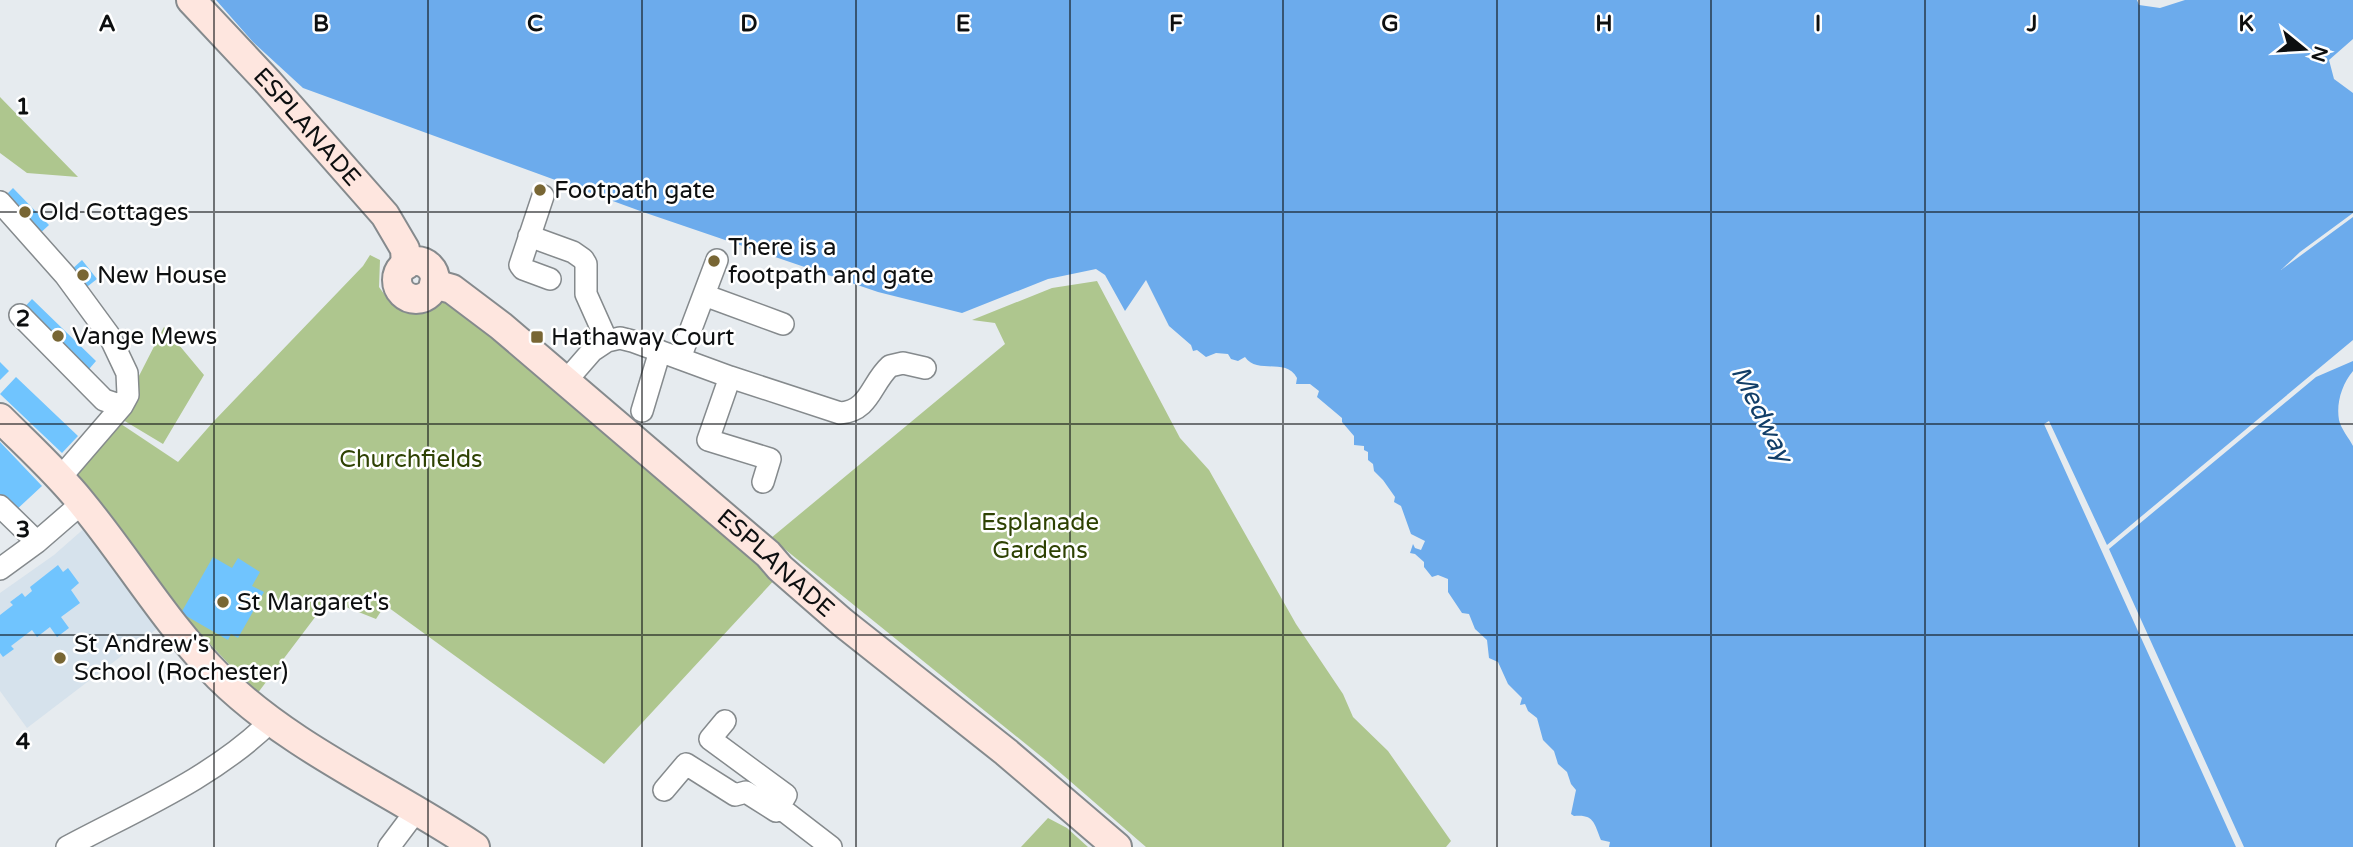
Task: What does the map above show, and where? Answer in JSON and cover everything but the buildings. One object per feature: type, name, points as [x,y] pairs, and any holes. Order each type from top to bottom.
[{"type":"street","name":"ESPLANADE","points":[[191,0],[268,82],[385,215],[405,249],[406,265],[397,278],[399,289],[407,297],[422,298],[430,293],[434,284],[452,289],[501,326],[768,554],[780,568],[842,622],[1006,752],[1117,847]]},
{"type":"street","points":[[543,196],[520,267],[550,279]]},
{"type":"street","points":[[0,202],[65,275],[109,335],[127,373],[128,395],[122,406],[60,478]]},
{"type":"street","points":[[529,236],[583,259],[586,264],[586,294],[607,341]]},
{"type":"street","points":[[642,411],[704,295],[717,260]]},
{"type":"street","points":[[704,295],[783,324]]},
{"type":"street","points":[[20,314],[104,400],[122,406]]},
{"type":"street","points":[[565,382],[592,351],[615,338],[626,339],[730,377],[843,413],[863,404],[890,366],[903,363],[925,368]]},
{"type":"street","points":[[730,377],[708,440],[770,459],[763,482]]},
{"type":"street","points":[[0,418],[82,503],[174,629],[220,678],[270,722],[475,847]]},
{"type":"street","points":[[0,569],[37,542],[82,503]]},
{"type":"street","points":[[0,506],[37,542]]},
{"type":"street","points":[[664,790],[686,764],[735,795],[746,792],[776,811],[786,795],[710,739],[725,721]]},
{"type":"street","points":[[67,847],[209,770],[234,754],[270,722]]},
{"type":"street","points":[[779,807],[831,847]]},
{"type":"street","points":[[389,847],[416,811]]},
{"type":"shaded area","name":"St Andrew's School (Rochester)","points":[[87,526],[162,625],[27,728],[0,691],[0,593],[54,555]]},
{"type":"green space","points":[[0,97],[78,177],[27,173],[0,153]]},
{"type":"green space","name":"Churchfields","points":[[370,255],[380,260],[379,287],[390,302],[405,309],[421,310],[444,302],[463,308],[779,575],[604,764],[385,605],[376,619],[331,601],[322,608],[257,694],[181,613],[72,468],[112,418],[178,462],[363,266]]},
{"type":"green space","name":"Esplanade Gardens","points":[[1097,281],[1180,438],[1209,470],[1296,624],[1343,694],[1353,717],[1388,751],[1451,841],[1446,847],[1146,847],[1048,762],[771,538],[1005,344],[995,323],[972,320],[1052,288]]},
{"type":"green space","points":[[164,327],[204,375],[163,444],[118,417]]},
{"type":"green space","points":[[1048,818],[1067,828],[1088,847],[1021,847]]},
{"type":"water","name":"Medway","points":[[216,0],[2137,0],[2139,5],[2160,8],[2185,0],[2353,0],[2353,39],[2329,60],[2334,79],[2353,93],[2353,213],[2300,252],[2281,270],[2353,217],[2353,340],[2107,545],[2049,421],[2044,424],[2236,847],[1609,847],[1610,842],[1601,840],[1595,824],[1589,818],[1571,814],[1576,790],[1567,772],[1558,764],[1554,751],[1543,740],[1537,718],[1528,711],[1525,704],[1520,705],[1522,698],[1508,684],[1498,662],[1489,658],[1487,640],[1475,629],[1469,614],[1462,613],[1448,592],[1448,579],[1438,575],[1432,577],[1424,567],[1424,562],[1410,553],[1413,544],[1421,550],[1425,541],[1411,534],[1401,506],[1394,502],[1395,497],[1374,471],[1364,446],[1354,445],[1354,436],[1342,422],[1342,418],[1317,397],[1319,391],[1310,384],[1296,384],[1297,378],[1286,368],[1257,365],[1245,357],[1238,361],[1231,359],[1228,354],[1216,353],[1206,357],[1197,350],[1193,351],[1191,345],[1169,326],[1146,280],[1125,311],[1105,275],[1096,269],[1048,279],[962,313],[878,292],[643,212],[303,88],[253,42]]},
{"type":"water","points":[[2353,361],[2353,371],[2341,394],[2338,414],[2341,427],[2353,446],[2353,847],[2244,847],[2109,549],[2316,377]]},
{"type":"place","name":"Footpath gate","points":[[540,190]]},
{"type":"place","name":"Old Cottages","points":[[25,212]]},
{"type":"place","name":"There is a footpath and gate","points":[[714,261]]},
{"type":"place","name":"New House","points":[[83,275]]},
{"type":"place","name":"Vange Mews","points":[[58,336]]},
{"type":"place","name":"Hathaway Court","points":[[537,337]]},
{"type":"place","name":"St Margaret's","points":[[223,602]]},
{"type":"place","name":"St Andrew's School (Rochester)","points":[[60,658]]}]
